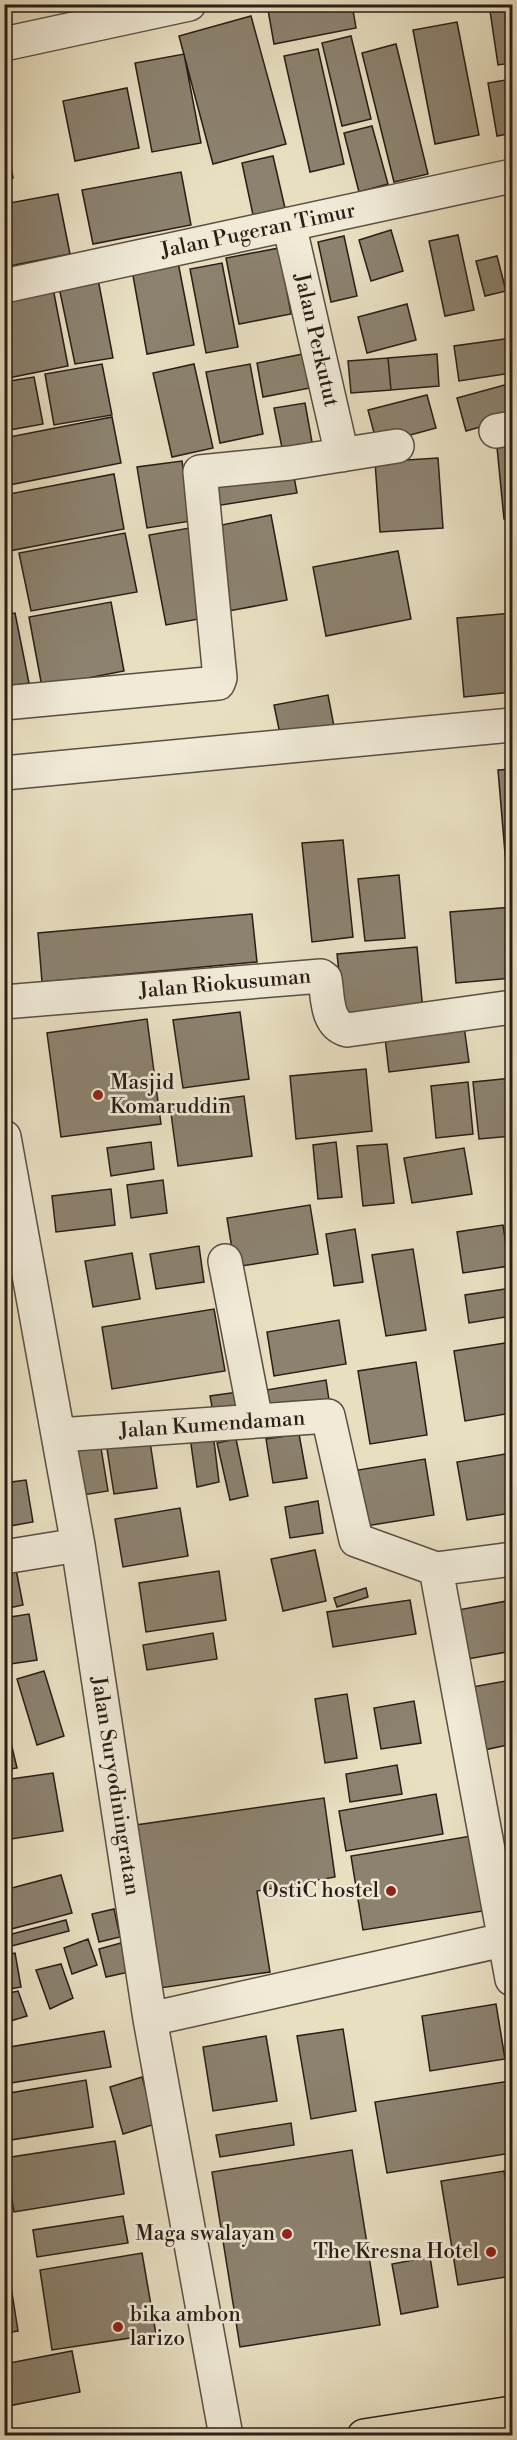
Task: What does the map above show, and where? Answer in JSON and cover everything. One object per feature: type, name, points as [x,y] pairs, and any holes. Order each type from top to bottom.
[{"type":"main road","points":[[364,2436],[513,2413]]},
{"type":"street","points":[[4,44],[189,4]]},
{"type":"street","name":"Jalan Pugeran Timur","points":[[4,286],[513,176]]},
{"type":"street","name":"Jalan Perkutut","points":[[289,224],[342,455]]},
{"type":"street","points":[[4,703],[218,683],[220,678],[200,472],[290,463],[397,446]]},
{"type":"street","points":[[4,773],[513,725]]},
{"type":"street","name":"Jalan Riokusuman","points":[[4,1002],[321,976],[325,980],[332,1020],[339,1027],[347,1030],[513,1007]]},
{"type":"street","name":"Jalan Suryodiningratan","points":[[4,1137],[78,1545],[150,2019],[226,2436]]},
{"type":"street","points":[[225,1261],[256,1421]]},
{"type":"street","name":"Jalan Kumendaman","points":[[59,1435],[328,1416],[356,1540],[436,1569],[513,1559]]},
{"type":"street","points":[[4,1557],[78,1545]]},
{"type":"street","points":[[436,1569],[509,1939],[513,1979]]},
{"type":"street","points":[[150,2019],[509,1939]]},
{"type":"building","points":[[267,4],[352,4],[356,28],[274,44]]},
{"type":"building","points":[[489,4],[512,4],[512,63],[498,65]]},
{"type":"building","points":[[251,16],[286,144],[213,164],[179,36]]},
{"type":"building","points":[[457,22],[479,135],[435,144],[413,30]]},
{"type":"building","points":[[351,36],[371,119],[342,126],[322,43]]},
{"type":"building","points":[[396,44],[428,174],[394,182],[362,53]]},
{"type":"building","points":[[318,49],[344,164],[310,172],[284,56]]},
{"type":"building","points":[[184,54],[201,143],[152,152],[135,63]]},
{"type":"building","points":[[512,79],[512,133],[497,136],[488,83]]},
{"type":"building","points":[[127,88],[139,148],[75,161],[63,101]]},
{"type":"building","points":[[372,126],[388,184],[359,192],[344,133]]},
{"type":"building","points":[[6,138],[13,178],[4,180],[4,139]]},
{"type":"building","points":[[273,156],[285,208],[253,215],[242,163]]},
{"type":"building","points":[[181,172],[191,225],[93,244],[82,190]]},
{"type":"building","points":[[58,194],[70,254],[4,267],[4,204]]},
{"type":"building","points":[[512,200],[512,242],[506,201]]},
{"type":"building","points":[[391,230],[403,271],[371,281],[359,240]]},
{"type":"building","points":[[458,235],[474,310],[445,316],[429,241]]},
{"type":"building","points":[[344,236],[357,296],[331,302],[318,242]]},
{"type":"building","points":[[279,248],[291,314],[239,324],[226,258]]},
{"type":"building","points":[[497,256],[506,291],[485,296],[476,261]]},
{"type":"building","points":[[178,262],[194,345],[147,354],[132,270]]},
{"type":"building","points":[[222,263],[238,347],[206,353],[190,269]]},
{"type":"building","points":[[98,279],[113,358],[75,364],[59,287]]},
{"type":"building","points":[[52,283],[68,366],[8,378],[4,358],[4,292]]},
{"type":"building","points":[[407,304],[416,340],[367,353],[358,317]]},
{"type":"building","points":[[512,338],[512,373],[459,381],[454,346]]},
{"type":"building","points":[[303,354],[310,388],[263,397],[257,363]]},
{"type":"building","points":[[437,354],[439,386],[391,390],[388,358]]},
{"type":"building","points":[[388,358],[391,390],[351,393],[348,361]]},
{"type":"building","points":[[102,364],[112,415],[54,425],[45,374]]},
{"type":"building","points":[[194,364],[213,448],[172,457],[153,373]]},
{"type":"building","points":[[250,364],[263,434],[220,443],[206,372]]},
{"type":"building","points":[[34,377],[43,424],[4,431],[4,382]]},
{"type":"building","points":[[512,383],[512,418],[466,431],[457,398]]},
{"type":"building","points":[[427,395],[436,428],[377,444],[368,410]]},
{"type":"building","points":[[305,403],[314,453],[284,458],[274,408]]},
{"type":"building","points":[[112,417],[121,463],[4,486],[4,438]]},
{"type":"building","points":[[512,435],[512,518],[504,519],[496,437]]},
{"type":"building","points":[[438,458],[443,528],[380,532],[375,462]]},
{"type":"building","points":[[182,461],[191,521],[147,528],[137,467]]},
{"type":"building","points":[[292,466],[297,493],[209,507],[205,481]]},
{"type":"building","points":[[114,474],[124,529],[4,552],[4,495]]},
{"type":"building","points":[[271,515],[287,600],[229,611],[212,527]]},
{"type":"building","points":[[195,527],[210,617],[166,625],[149,535]]},
{"type":"building","points":[[125,533],[137,592],[31,611],[19,553]]},
{"type":"building","points":[[398,551],[411,619],[326,636],[313,567]]},
{"type":"building","points":[[111,602],[124,671],[42,687],[29,617]]},
{"type":"building","points":[[15,613],[29,683],[4,687],[4,615]]},
{"type":"building","points":[[512,613],[512,692],[464,697],[457,618]]},
{"type":"building","points":[[328,695],[339,753],[286,763],[274,705]]},
{"type":"building","points":[[512,769],[512,865],[506,865],[498,770]]},
{"type":"building","points":[[343,840],[353,937],[312,942],[302,843]]},
{"type":"building","points":[[399,875],[405,938],[365,941],[358,879]]},
{"type":"building","points":[[512,907],[512,978],[456,983],[450,912]]},
{"type":"building","points":[[252,914],[257,962],[42,982],[38,933]]},
{"type":"building","points":[[417,947],[423,1011],[344,1019],[337,954]]},
{"type":"building","points":[[240,1012],[249,1079],[183,1088],[173,1020]]},
{"type":"building","points":[[147,1019],[161,1124],[61,1137],[47,1033]]},
{"type":"building","points":[[463,1019],[469,1062],[389,1072],[384,1029]]},
{"type":"building","points":[[366,1069],[372,1131],[296,1139],[290,1076]]},
{"type":"building","points":[[512,1078],[512,1136],[479,1139],[473,1082]]},
{"type":"building","points":[[468,1082],[473,1134],[436,1138],[431,1086]]},
{"type":"building","points":[[244,1096],[252,1156],[178,1166],[170,1106]]},
{"type":"building","points":[[151,1142],[154,1169],[111,1176],[107,1148]]},
{"type":"building","points":[[336,1142],[342,1197],[318,1199],[313,1145]]},
{"type":"building","points":[[387,1144],[394,1203],[363,1206],[357,1146]]},
{"type":"building","points":[[464,1148],[472,1194],[412,1203],[404,1158]]},
{"type":"building","points":[[163,1180],[167,1213],[131,1218],[127,1185]]},
{"type":"building","points":[[111,1189],[115,1225],[56,1232],[52,1196]]},
{"type":"building","points":[[310,1205],[318,1254],[235,1267],[227,1218]]},
{"type":"building","points":[[503,1225],[509,1266],[463,1273],[457,1232]]},
{"type":"building","points":[[355,1229],[363,1282],[334,1286],[326,1234]]},
{"type":"building","points":[[199,1246],[204,1282],[156,1289],[150,1254]]},
{"type":"building","points":[[413,1249],[426,1330],[386,1336],[372,1255]]},
{"type":"building","points":[[132,1253],[140,1299],[93,1307],[85,1261]]},
{"type":"building","points":[[512,1288],[512,1316],[469,1323],[465,1295]]},
{"type":"building","points":[[214,1309],[225,1371],[112,1389],[102,1327]]},
{"type":"building","points":[[339,1320],[346,1364],[274,1376],[267,1332]]},
{"type":"building","points":[[512,1342],[512,1413],[465,1421],[454,1351]]},
{"type":"building","points":[[416,1362],[427,1435],[370,1444],[358,1371]]},
{"type":"building","points":[[326,1380],[329,1400],[269,1409],[266,1390]]},
{"type":"building","points":[[245,1391],[249,1413],[214,1418],[210,1396]]},
{"type":"building","points":[[213,1433],[219,1482],[197,1487],[190,1437]]},
{"type":"building","points":[[299,1434],[307,1478],[273,1483],[266,1439]]},
{"type":"building","points":[[149,1435],[157,1488],[114,1494],[106,1442]]},
{"type":"building","points":[[236,1439],[248,1496],[230,1500],[217,1443]]},
{"type":"building","points":[[100,1442],[108,1491],[83,1495],[76,1445]]},
{"type":"building","points":[[512,1453],[512,1513],[467,1520],[457,1462]]},
{"type":"building","points":[[425,1459],[434,1515],[366,1526],[358,1470]]},
{"type":"building","points":[[26,1480],[33,1522],[4,1527],[4,1483]]},
{"type":"building","points":[[318,1501],[323,1533],[290,1538],[285,1507]]},
{"type":"building","points":[[180,1508],[188,1556],[123,1567],[115,1519]]},
{"type":"building","points":[[315,1550],[326,1601],[283,1611],[271,1559]]},
{"type":"building","points":[[14,1559],[23,1605],[4,1609],[4,1561]]},
{"type":"building","points":[[219,1571],[226,1620],[146,1632],[139,1583]]},
{"type":"building","points":[[366,1588],[368,1597],[337,1607],[334,1598]]},
{"type":"building","points":[[410,1600],[416,1634],[333,1647],[327,1612]]},
{"type":"building","points":[[512,1600],[512,1651],[468,1659],[458,1610]]},
{"type":"building","points":[[29,1614],[37,1660],[4,1665],[4,1618]]},
{"type":"building","points":[[213,1633],[217,1659],[147,1670],[143,1645]]},
{"type":"building","points":[[44,1671],[64,1736],[37,1745],[17,1679]]},
{"type":"building","points":[[512,1680],[512,1744],[484,1750],[472,1687]]},
{"type":"building","points":[[347,1694],[357,1758],[325,1763],[315,1699]]},
{"type":"building","points":[[414,1701],[421,1743],[381,1749],[374,1708]]},
{"type":"building","points":[[4,1714],[17,1768],[4,1770]]},
{"type":"building","points":[[397,1765],[402,1794],[350,1802],[346,1774]]},
{"type":"building","points":[[53,1773],[63,1831],[5,1840],[4,1780]]},
{"type":"building","points":[[436,1794],[443,1834],[346,1851],[339,1811]]},
{"type":"building","points":[[324,1798],[335,1877],[257,1891],[270,1972],[160,1988],[136,1825]]},
{"type":"building","points":[[471,1836],[483,1911],[363,1930],[351,1856]]},
{"type":"building","points":[[61,1875],[72,1913],[4,1931],[4,1890]]},
{"type":"building","points":[[114,1909],[120,1937],[99,1942],[92,1914]]},
{"type":"building","points":[[66,1920],[69,1931],[4,1948],[4,1936]]},
{"type":"building","points":[[88,1939],[97,1965],[72,1974],[64,1948]]},
{"type":"building","points":[[121,1943],[129,1972],[106,1977],[99,1949]]},
{"type":"building","points":[[15,1953],[21,1987],[4,1990],[4,1955]]},
{"type":"building","points":[[61,1964],[73,1998],[50,2009],[36,1970]]},
{"type":"building","points":[[18,1991],[27,2016],[4,2023],[4,1994]]},
{"type":"building","points":[[496,2004],[505,2059],[430,2071],[422,2016]]},
{"type":"building","points":[[343,2029],[356,2111],[311,2119],[297,2036]]},
{"type":"building","points":[[104,2031],[111,2067],[4,2084],[4,2048]]},
{"type":"building","points":[[266,2036],[277,2101],[213,2111],[203,2047]]},
{"type":"building","points":[[142,2077],[155,2124],[123,2134],[110,2087]]},
{"type":"building","points":[[86,2080],[93,2127],[4,2141],[4,2094]]},
{"type":"building","points":[[510,2081],[512,2153],[387,2173],[375,2102]]},
{"type":"building","points":[[291,2123],[294,2145],[220,2157],[216,2135]]},
{"type":"building","points":[[115,2141],[124,2194],[14,2212],[5,2158]]},
{"type":"building","points":[[352,2150],[380,2325],[240,2347],[212,2172]]},
{"type":"building","points":[[504,2171],[512,2222],[512,2276],[458,2285],[441,2181]]},
{"type":"building","points":[[123,2216],[128,2243],[37,2257],[33,2230]]},
{"type":"building","points":[[142,2253],[156,2334],[52,2350],[40,2270]]},
{"type":"building","points":[[430,2257],[438,2307],[401,2314],[392,2264]]},
{"type":"building","points":[[4,2261],[7,2261],[18,2331],[4,2333]]},
{"type":"building","points":[[72,2351],[80,2392],[8,2406],[4,2387],[4,2364]]},
{"type":"place","name":"Masjid Komaruddin","points":[[98,1095]]},
{"type":"place","name":"OstiC hostel","points":[[391,1891]]},
{"type":"place","name":"Maga swalayan","points":[[287,2234]]},
{"type":"place","name":"The Kresna Hotel","points":[[491,2252]]},
{"type":"place","name":"bika ambon larizo","points":[[118,2327]]}]
